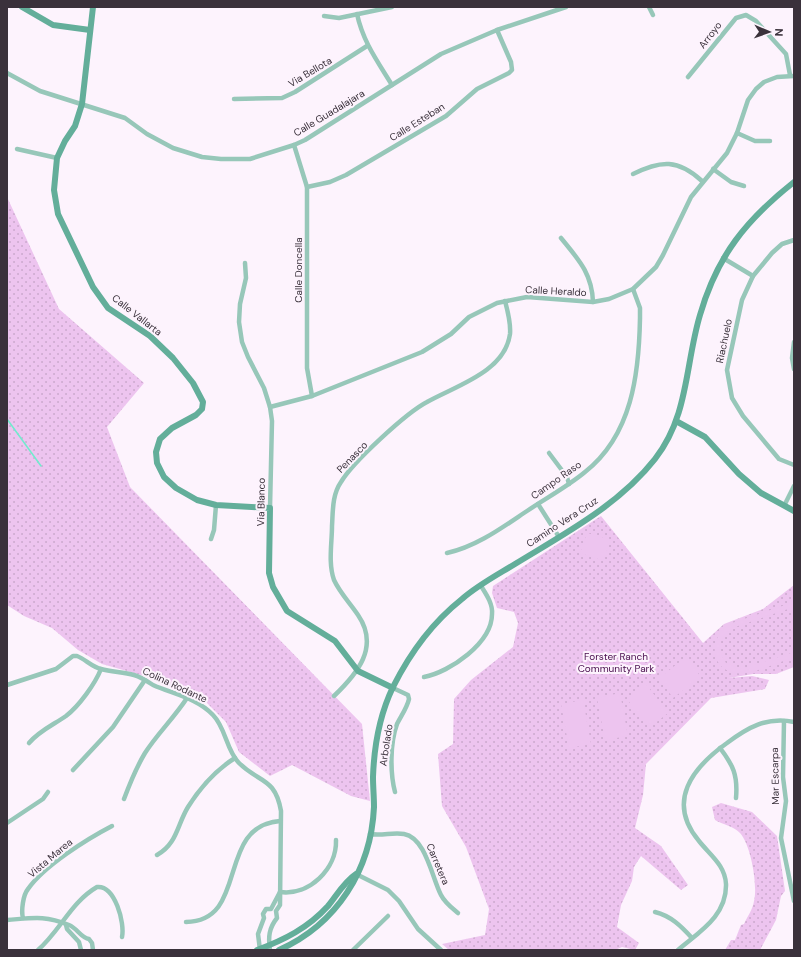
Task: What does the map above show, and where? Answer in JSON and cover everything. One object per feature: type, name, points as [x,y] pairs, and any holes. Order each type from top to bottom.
[{"type":"street","points":[[22,7],[53,25],[90,30]]},
{"type":"street","name":"Calle Vallarta","points":[[93,7],[82,104],[75,126],[65,141],[57,158],[54,190],[58,214],[93,287],[108,308],[150,336],[172,358],[193,383],[203,402],[202,410],[196,415],[172,428],[160,439],[156,452],[157,463],[164,477],[176,488],[197,500],[216,505],[270,508]]},
{"type":"street","points":[[324,16],[339,18],[392,7]]},
{"type":"street","name":"Calle Guadalajara","points":[[7,73],[40,91],[125,118],[147,134],[173,148],[202,157],[221,159],[250,159],[306,140],[441,54],[498,30],[566,7]]},
{"type":"street","points":[[649,7],[653,15]]},
{"type":"street","points":[[357,14],[360,30],[367,46],[392,85]]},
{"type":"street","name":"Arroyo","points":[[688,77],[736,18],[746,15],[756,21],[786,54],[792,75]]},
{"type":"street","name":"Calle Esteban","points":[[308,187],[330,182],[346,175],[446,116],[477,89],[509,73],[512,70],[511,62],[498,30]]},
{"type":"street","name":"Via Bellota","points":[[234,99],[282,98],[295,92],[367,46]]},
{"type":"street","name":"Calle Heraldo","points":[[270,407],[312,396],[422,352],[451,334],[469,317],[480,310],[506,301],[527,297],[593,302],[609,299],[633,289],[656,267],[691,197],[702,181],[727,153],[737,133],[748,100],[756,89],[764,82],[777,76],[792,75]]},
{"type":"street","points":[[737,133],[755,141],[770,142]]},
{"type":"street","name":"Calle Doncella","points":[[294,145],[308,187],[307,368],[312,396]]},
{"type":"street","points":[[17,149],[57,158]]},
{"type":"street","points":[[633,174],[657,163],[667,163],[684,168],[702,181]]},
{"type":"street","points":[[713,169],[731,182],[744,186]]},
{"type":"street","name":"Camino Vera Cruz","points":[[280,950],[302,938],[324,920],[343,900],[354,883],[370,834],[374,807],[375,754],[384,714],[393,688],[420,643],[435,625],[462,598],[559,537],[619,496],[656,458],[676,421],[688,378],[699,317],[723,258],[744,228],[766,204],[794,182]]},
{"type":"street","points":[[560,238],[586,270],[591,283],[593,302]]},
{"type":"street","name":"Riachuelo","points":[[794,240],[782,244],[772,253],[753,276],[742,300],[727,370],[728,386],[732,398],[742,416],[779,459],[794,465]]},
{"type":"street","points":[[723,258],[753,276]]},
{"type":"street","name":"Via Blanco","points":[[245,263],[246,278],[240,304],[239,322],[242,342],[264,388],[270,407],[272,421],[269,573],[273,587],[287,611],[335,641],[358,671],[393,688]]},
{"type":"street","name":"Campo Raso","points":[[447,553],[461,550],[501,529],[569,484],[586,472],[614,441],[626,417],[635,382],[640,337],[640,308],[633,289]]},
{"type":"street","name":"Penasco","points":[[334,696],[358,671],[366,652],[365,632],[359,616],[341,594],[334,580],[331,566],[333,506],[339,484],[355,464],[407,416],[426,402],[459,388],[478,376],[502,356],[510,335],[510,322],[506,301]]},
{"type":"street","points":[[794,342],[792,358],[794,370]]},
{"type":"street","points":[[676,421],[705,437],[750,484],[766,497],[794,511]]},
{"type":"street","points":[[549,453],[569,484]]},
{"type":"street","points":[[784,506],[794,486]]},
{"type":"street","points":[[538,504],[559,537]]},
{"type":"street","points":[[211,539],[214,530],[216,505]]},
{"type":"street","points":[[424,677],[436,675],[442,672],[470,653],[484,640],[491,625],[492,613],[490,603],[480,586]]},
{"type":"street","name":"Colina Rodante","points":[[7,685],[56,669],[73,656],[80,657],[101,669],[134,675],[187,698],[204,707],[217,719],[235,758],[254,775],[270,785],[276,792],[280,805],[280,905],[276,911],[277,918],[272,925],[269,935],[269,948]]},
{"type":"street","points":[[29,743],[37,734],[67,715],[94,684],[101,669]]},
{"type":"street","points":[[73,770],[113,727],[145,680]]},
{"type":"street","name":"Arbolado","points":[[393,688],[408,695],[409,699],[397,725],[392,757],[391,778],[394,792]]},
{"type":"street","points":[[124,799],[135,771],[146,752],[187,698]]},
{"type":"street","name":"Mar Escarpa","points":[[784,721],[783,777],[786,801],[781,838],[794,902]]},
{"type":"street","points":[[678,950],[716,918],[724,902],[726,883],[719,863],[698,841],[687,825],[683,807],[685,791],[697,769],[720,748],[746,728],[768,722],[794,722]]},
{"type":"street","points":[[720,748],[729,760],[737,781],[736,798]]},
{"type":"street","points":[[157,855],[166,850],[172,844],[187,808],[197,794],[214,775],[235,758]]},
{"type":"street","points":[[7,823],[43,799],[48,792]]},
{"type":"street","points":[[186,922],[195,922],[205,919],[217,910],[225,896],[244,841],[251,833],[262,826],[280,821]]},
{"type":"street","name":"Vista Marea","points":[[23,918],[21,912],[26,890],[85,840],[112,826]]},
{"type":"street","name":"Carretera","points":[[370,834],[380,836],[404,834],[414,838],[423,850],[442,896],[447,904],[458,913]]},
{"type":"street","points":[[280,892],[288,893],[303,889],[317,882],[328,867],[336,849],[336,840]]},
{"type":"street","points":[[356,874],[388,890],[399,901],[418,929],[441,950]]},
{"type":"street","name":"Camino Vera Cruz","points":[[259,950],[269,948],[286,939],[316,918],[332,902],[348,879],[356,874]]},
{"type":"street","points":[[38,950],[50,940],[60,923],[75,905],[97,887],[104,887],[108,891],[120,912],[123,928],[122,937]]},
{"type":"street","name":"Colina Rodante","points":[[259,950],[258,934],[264,918],[263,914],[266,909],[271,909],[280,892]]},
{"type":"street","points":[[271,909],[276,911]]},
{"type":"street","points":[[655,912],[665,915],[675,921],[692,938]]},
{"type":"street","points":[[352,950],[388,916]]},
{"type":"street","points":[[7,920],[42,917],[69,925],[85,939],[90,939],[93,950]]},
{"type":"street","points":[[66,925],[67,929],[79,942],[81,950]]},
{"type":"street","points":[[79,942],[85,939]]},
{"type":"green space","points":[[7,197],[59,309],[144,383],[107,427],[130,487],[362,724],[370,801],[351,796],[292,765],[270,776],[239,752],[226,722],[206,702],[189,693],[141,675],[102,664],[78,650],[52,628],[24,616],[7,605]]},
{"type":"green space","name":"Forster Ranch Community Park","points":[[601,516],[703,643],[724,624],[763,609],[794,585],[794,667],[776,674],[753,674],[729,678],[752,676],[769,680],[765,689],[711,698],[646,764],[643,795],[635,828],[661,846],[688,885],[681,890],[641,856],[634,867],[632,881],[621,905],[617,927],[639,943],[635,950],[622,947],[615,950],[449,950],[442,944],[485,935],[489,909],[466,847],[442,806],[438,754],[453,744],[454,699],[471,680],[513,647],[518,623],[514,612],[497,608],[492,593],[493,586]]},
{"type":"green space","points":[[587,533],[609,539],[610,542],[604,559],[601,560],[580,553]]},
{"type":"green space","points":[[794,602],[794,607],[732,628],[724,636],[720,644],[720,649],[726,663],[741,669],[794,652],[794,657],[756,671],[741,673],[726,670],[720,665],[716,659],[715,644],[722,630],[729,624]]},
{"type":"green space","points":[[686,657],[701,677],[673,698],[659,678]]},
{"type":"green space","points":[[646,684],[668,713],[649,728],[627,699]]},
{"type":"green space","points":[[620,693],[628,736],[605,740],[597,698]]},
{"type":"green space","points":[[583,700],[591,744],[569,748],[561,704]]},
{"type":"green space","points":[[721,803],[752,812],[777,836],[785,891],[781,896],[776,920],[760,950],[725,950],[731,940],[735,940],[741,925],[744,924],[751,910],[754,901],[755,886],[753,866],[744,839],[735,829],[715,820],[712,807]]},
{"type":"waterway","points":[[7,419],[41,466]]}]
